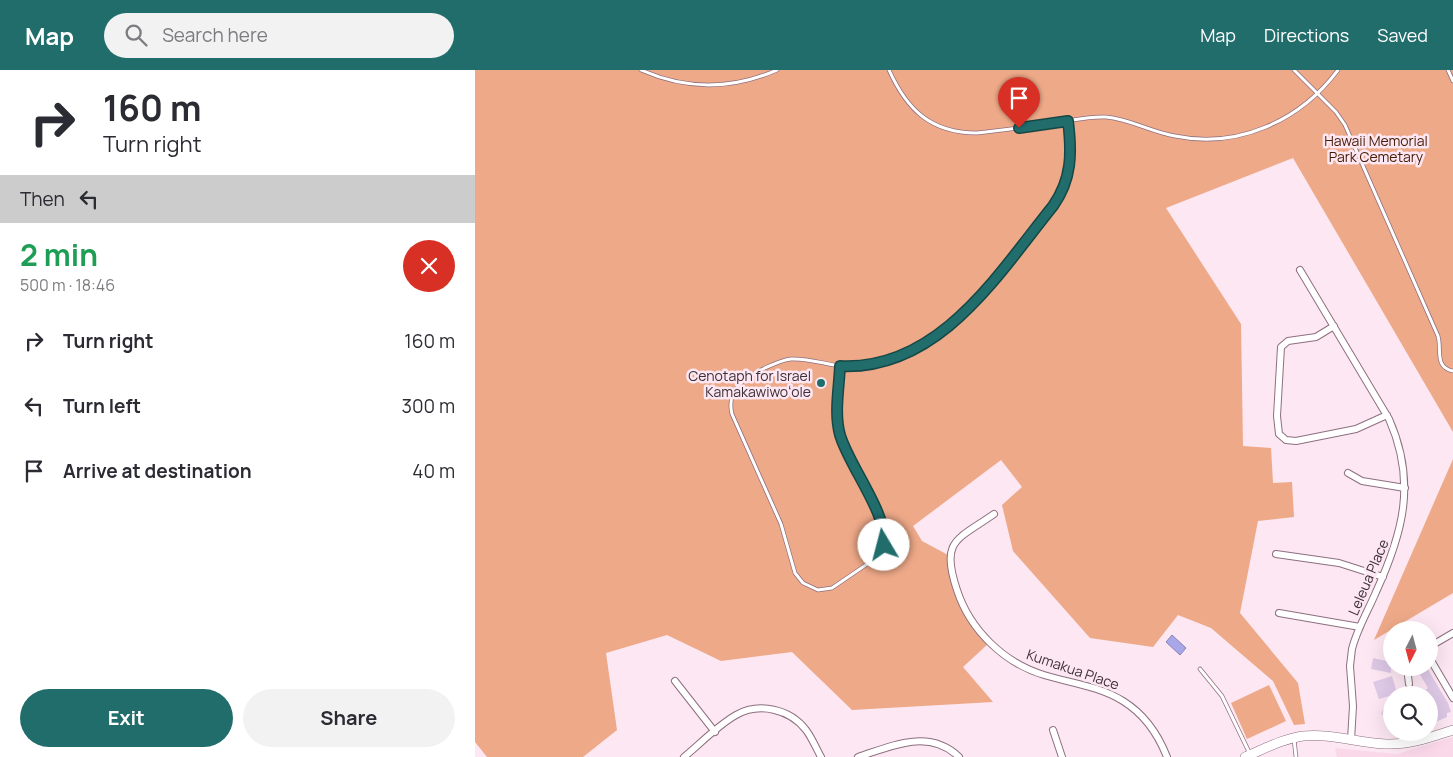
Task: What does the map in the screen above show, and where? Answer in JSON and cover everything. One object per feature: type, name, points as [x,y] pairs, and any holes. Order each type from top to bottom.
[{"type":"street","name":"Leleua Place","points":[[1300,270],[1387,415],[1399,445],[1405,488],[1398,540],[1350,657],[1353,700],[1351,740]]},
{"type":"street","points":[[1334,326],[1316,337],[1289,341],[1281,347],[1277,416],[1279,434],[1286,440],[1296,441],[1356,429],[1387,415]]},
{"type":"street","points":[[1348,473],[1362,481],[1405,488]]},
{"type":"street","name":"Kumakua Place","points":[[994,514],[958,539],[951,547],[949,556],[958,593],[973,623],[998,650],[1019,664],[1042,674],[1103,691],[1127,704],[1153,730],[1167,757]]},
{"type":"street","points":[[1275,554],[1339,564],[1383,577]]},
{"type":"street","points":[[1279,613],[1361,627]]},
{"type":"street","points":[[1438,642],[1453,633]]},
{"type":"street","points":[[1438,672],[1453,698]]},
{"type":"street","points":[[1408,676],[1409,684]]},
{"type":"street","points":[[675,681],[715,732]]},
{"type":"street","points":[[684,757],[743,712],[759,709],[774,710],[789,715],[800,723],[809,734],[821,757]]},
{"type":"street","points":[[1053,730],[1062,757]]},
{"type":"street","points":[[1248,756],[1294,738],[1321,736],[1386,744],[1406,744],[1453,730]]},
{"type":"street","points":[[858,757],[918,740],[942,745],[959,757]]},
{"type":"lane","points":[[641,70],[681,83],[709,86],[737,83],[777,70]]},
{"type":"lane","points":[[889,70],[897,89],[909,105],[924,118],[949,130],[977,133],[1107,117],[1128,121],[1175,136],[1201,139],[1227,138],[1252,132],[1277,122],[1301,108],[1317,94],[1338,70]]},
{"type":"lane","points":[[1294,70],[1345,125],[1438,336],[1440,362],[1444,367],[1453,371]]},
{"type":"lane","points":[[1448,70],[1453,82]]},
{"type":"lane","points":[[840,366],[837,410],[840,434],[883,525],[885,540],[882,550],[876,558],[837,586],[818,590],[803,583],[795,573],[781,524],[732,414],[731,400],[734,390],[741,382],[779,361],[799,359],[840,366],[865,366],[896,357],[935,337],[969,309],[1053,206],[1062,192],[1071,160],[1068,121]]},
{"type":"lane","points":[[1200,669],[1222,696],[1248,756]]},
{"type":"lane","points":[[1294,738],[1296,757]]},
{"type":"shaded area","points":[[1453,737],[1453,757],[1337,757],[1335,748],[1397,754]]},
{"type":"green space","name":"Hawaii Memorial Park Cemetary","points":[[475,70],[1453,70],[1453,432],[1293,158],[1166,208],[1241,324],[1243,446],[1271,448],[1273,483],[1292,482],[1294,517],[1258,521],[1240,613],[1298,683],[1305,724],[1294,725],[1273,681],[1211,628],[1178,615],[1153,647],[1090,638],[1013,551],[1002,505],[1022,487],[1001,460],[913,526],[922,541],[950,556],[966,617],[989,643],[963,667],[993,702],[852,710],[792,652],[721,661],[667,635],[606,653],[617,730],[583,757],[487,757],[475,742]]},
{"type":"green space","points":[[1453,459],[1453,593],[1406,621],[1383,621],[1383,635],[1374,640]]},
{"type":"green space","points":[[1269,685],[1286,721],[1247,739],[1231,703]]},
{"type":"water","points":[[1172,635],[1186,648],[1180,655],[1166,642]]},
{"type":"building","points":[[1373,658],[1383,660],[1383,671],[1371,669]]},
{"type":"building","points":[[1392,676],[1395,686],[1383,686],[1383,698],[1379,699],[1373,682]]},
{"type":"building","points":[[1421,676],[1432,676],[1438,686],[1427,686]]},
{"type":"building","points":[[1438,686],[1451,712],[1447,713],[1447,717],[1438,721]]},
{"type":"place","name":"Cenotaph for Israel Kamakawiwoʻole","points":[[821,383]]},
{"type":"route","points":[[884,545],[885,534],[883,525],[847,453],[840,434],[837,410],[840,366],[865,366],[886,361],[925,343],[955,323],[973,304],[1053,206],[1062,192],[1070,168],[1071,151],[1068,121],[1019,128]]}]
